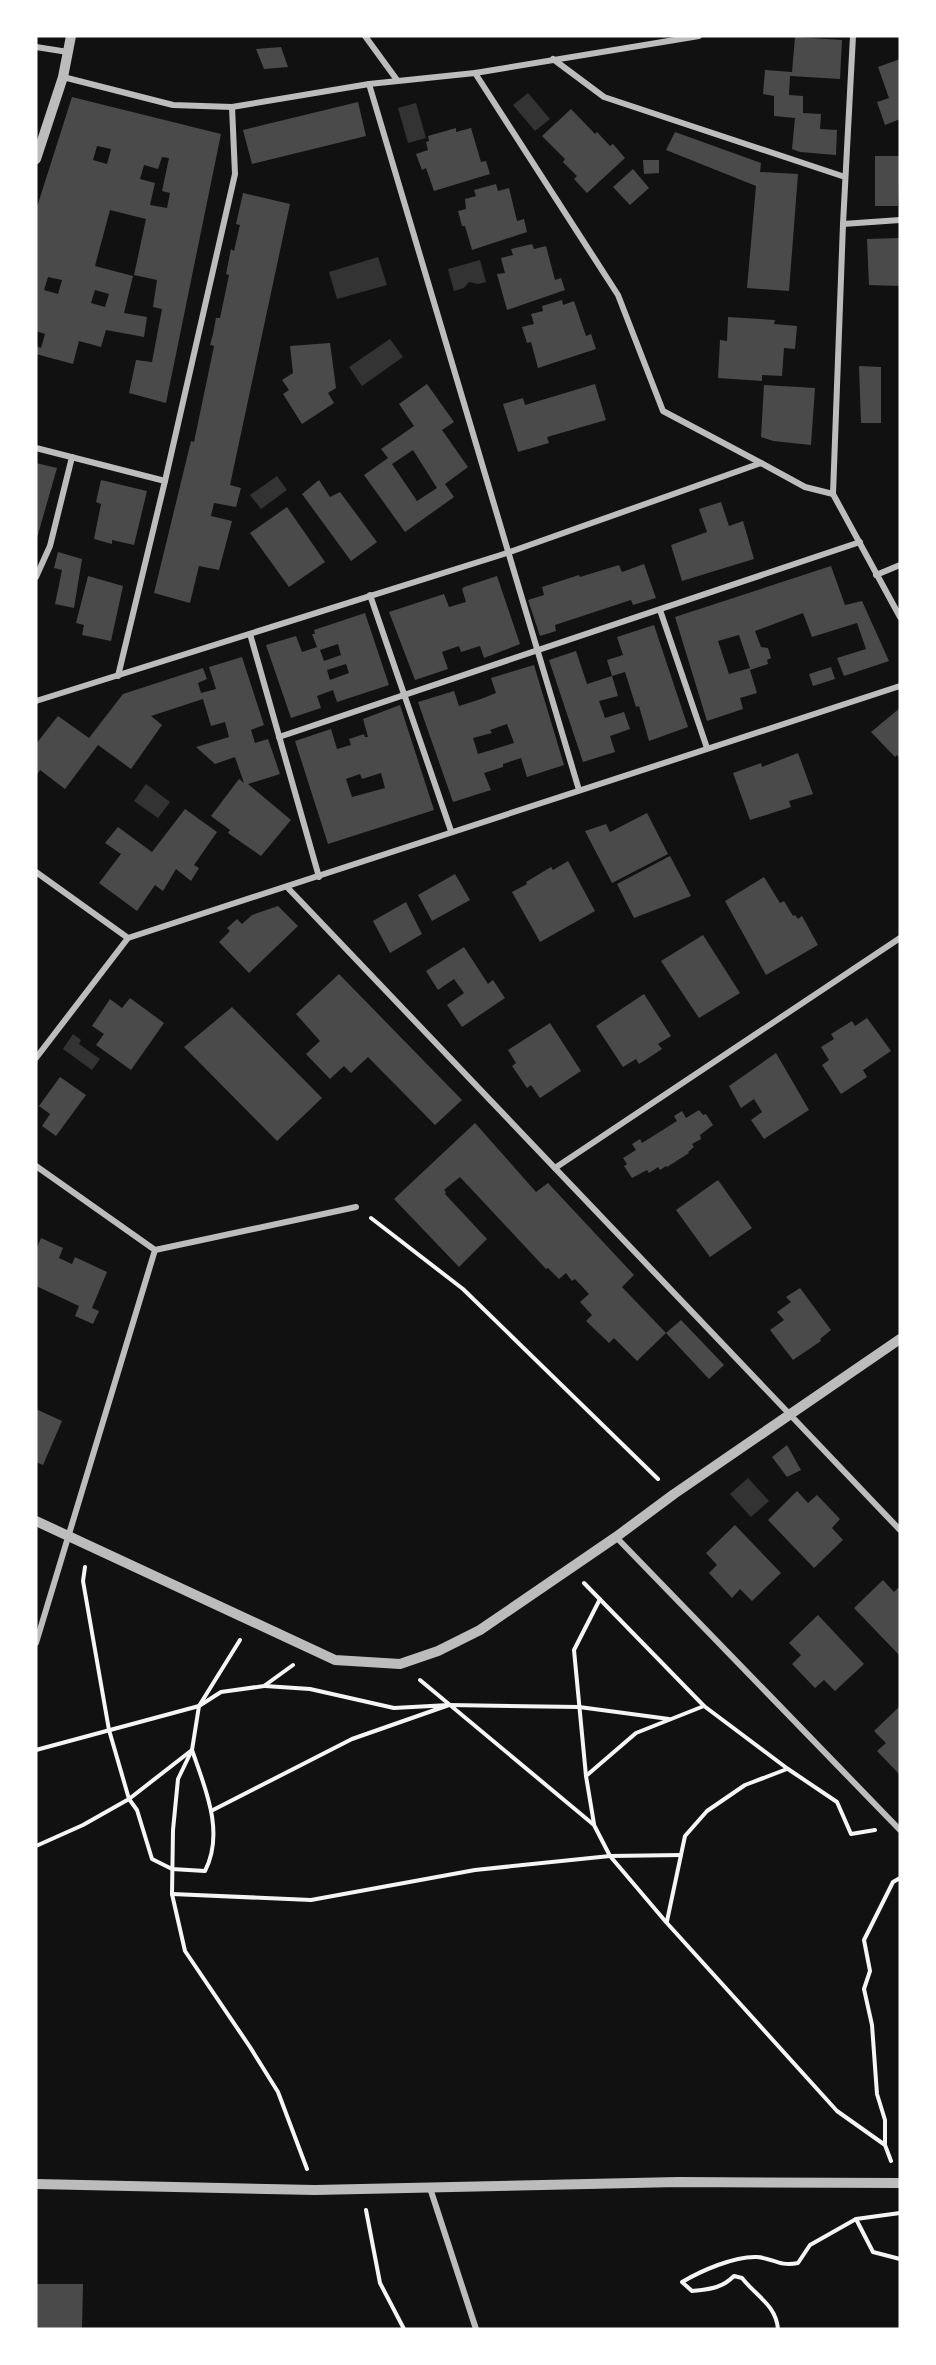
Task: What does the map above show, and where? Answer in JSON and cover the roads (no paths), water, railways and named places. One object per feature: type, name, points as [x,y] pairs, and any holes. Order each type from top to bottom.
[{"type":"street","points":[[36,159],[63,77],[71,36]]},
{"type":"street","points":[[365,36],[397,80]]},
{"type":"street","points":[[63,77],[173,105],[232,107],[397,80],[475,73],[699,36]]},
{"type":"street","points":[[853,36],[833,494],[900,617]]},
{"type":"street","points":[[36,47],[68,52]]},
{"type":"street","points":[[553,59],[604,97],[846,177]]},
{"type":"street","points":[[475,73],[618,295],[663,411],[805,487],[833,494]]},
{"type":"street","points":[[369,84],[536,652],[579,790]]},
{"type":"street","points":[[118,676],[235,174],[232,107]]},
{"type":"street","points":[[843,224],[900,220]]},
{"type":"street","points":[[36,448],[165,481]]},
{"type":"street","points":[[36,577],[50,546],[72,457]]},
{"type":"street","points":[[36,701],[507,553],[761,463]]},
{"type":"street","points":[[279,737],[860,542]]},
{"type":"street","points":[[876,574],[900,565]]},
{"type":"street","points":[[370,596],[452,831]]},
{"type":"street","points":[[660,610],[707,748]]},
{"type":"street","points":[[250,634],[319,877]]},
{"type":"street","points":[[36,1058],[128,938],[900,686]]},
{"type":"street","points":[[36,872],[128,938]]},
{"type":"street","points":[[287,887],[900,1530]]},
{"type":"street","points":[[555,1168],[900,938]]},
{"type":"street","points":[[36,1166],[155,1250],[356,1207]]},
{"type":"street","points":[[36,1643],[155,1250]]},
{"type":"street","points":[[36,1521],[335,1660],[400,1664],[438,1650],[480,1630],[900,1340]]},
{"type":"street","points":[[616,1537],[898,1828]]},
{"type":"street","points":[[36,2184],[315,2190],[678,2182],[900,2183]]},
{"type":"street","points":[[430,2188],[476,2329]]}]
